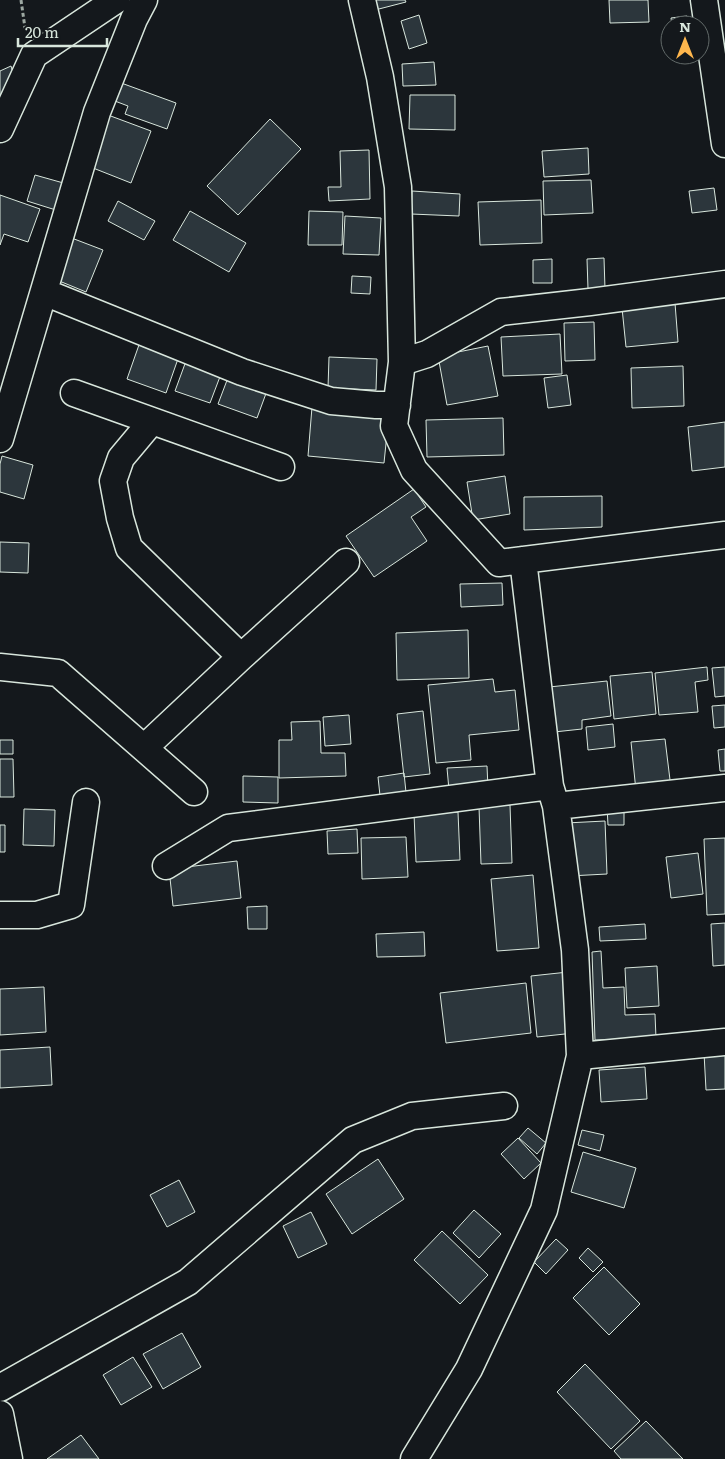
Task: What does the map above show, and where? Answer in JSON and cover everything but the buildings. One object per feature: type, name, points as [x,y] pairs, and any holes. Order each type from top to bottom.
[{"type":"street","points":[[0,129],[34,55],[116,0]]},
{"type":"street","points":[[0,439],[97,112],[134,19],[144,0]]},
{"type":"street","points":[[362,0],[380,77],[398,187],[402,362],[394,426],[414,470],[499,563],[725,535]]},
{"type":"street","points":[[704,0],[725,144]]},
{"type":"street","points":[[402,362],[427,354],[501,312],[725,284]]},
{"type":"street","points":[[44,292],[242,372],[331,401],[376,406],[397,405]]},
{"type":"street","points":[[74,393],[281,467]]},
{"type":"street","points":[[152,421],[121,458],[113,481],[120,518],[129,548],[241,657]]},
{"type":"street","points":[[414,1459],[469,1369],[544,1210],[580,1056],[575,950],[522,560]]},
{"type":"street","points":[[144,748],[346,562]]},
{"type":"street","points":[[0,668],[58,673],[194,792]]},
{"type":"street","points":[[166,866],[228,828],[553,796],[725,788]]},
{"type":"street","points":[[0,915],[37,915],[71,905],[86,802]]},
{"type":"street","points":[[580,1056],[725,1042]]},
{"type":"street","points":[[0,1388],[188,1282],[353,1140],[412,1116],[504,1106]]},
{"type":"street","points":[[0,1414],[8,1459]]}]
